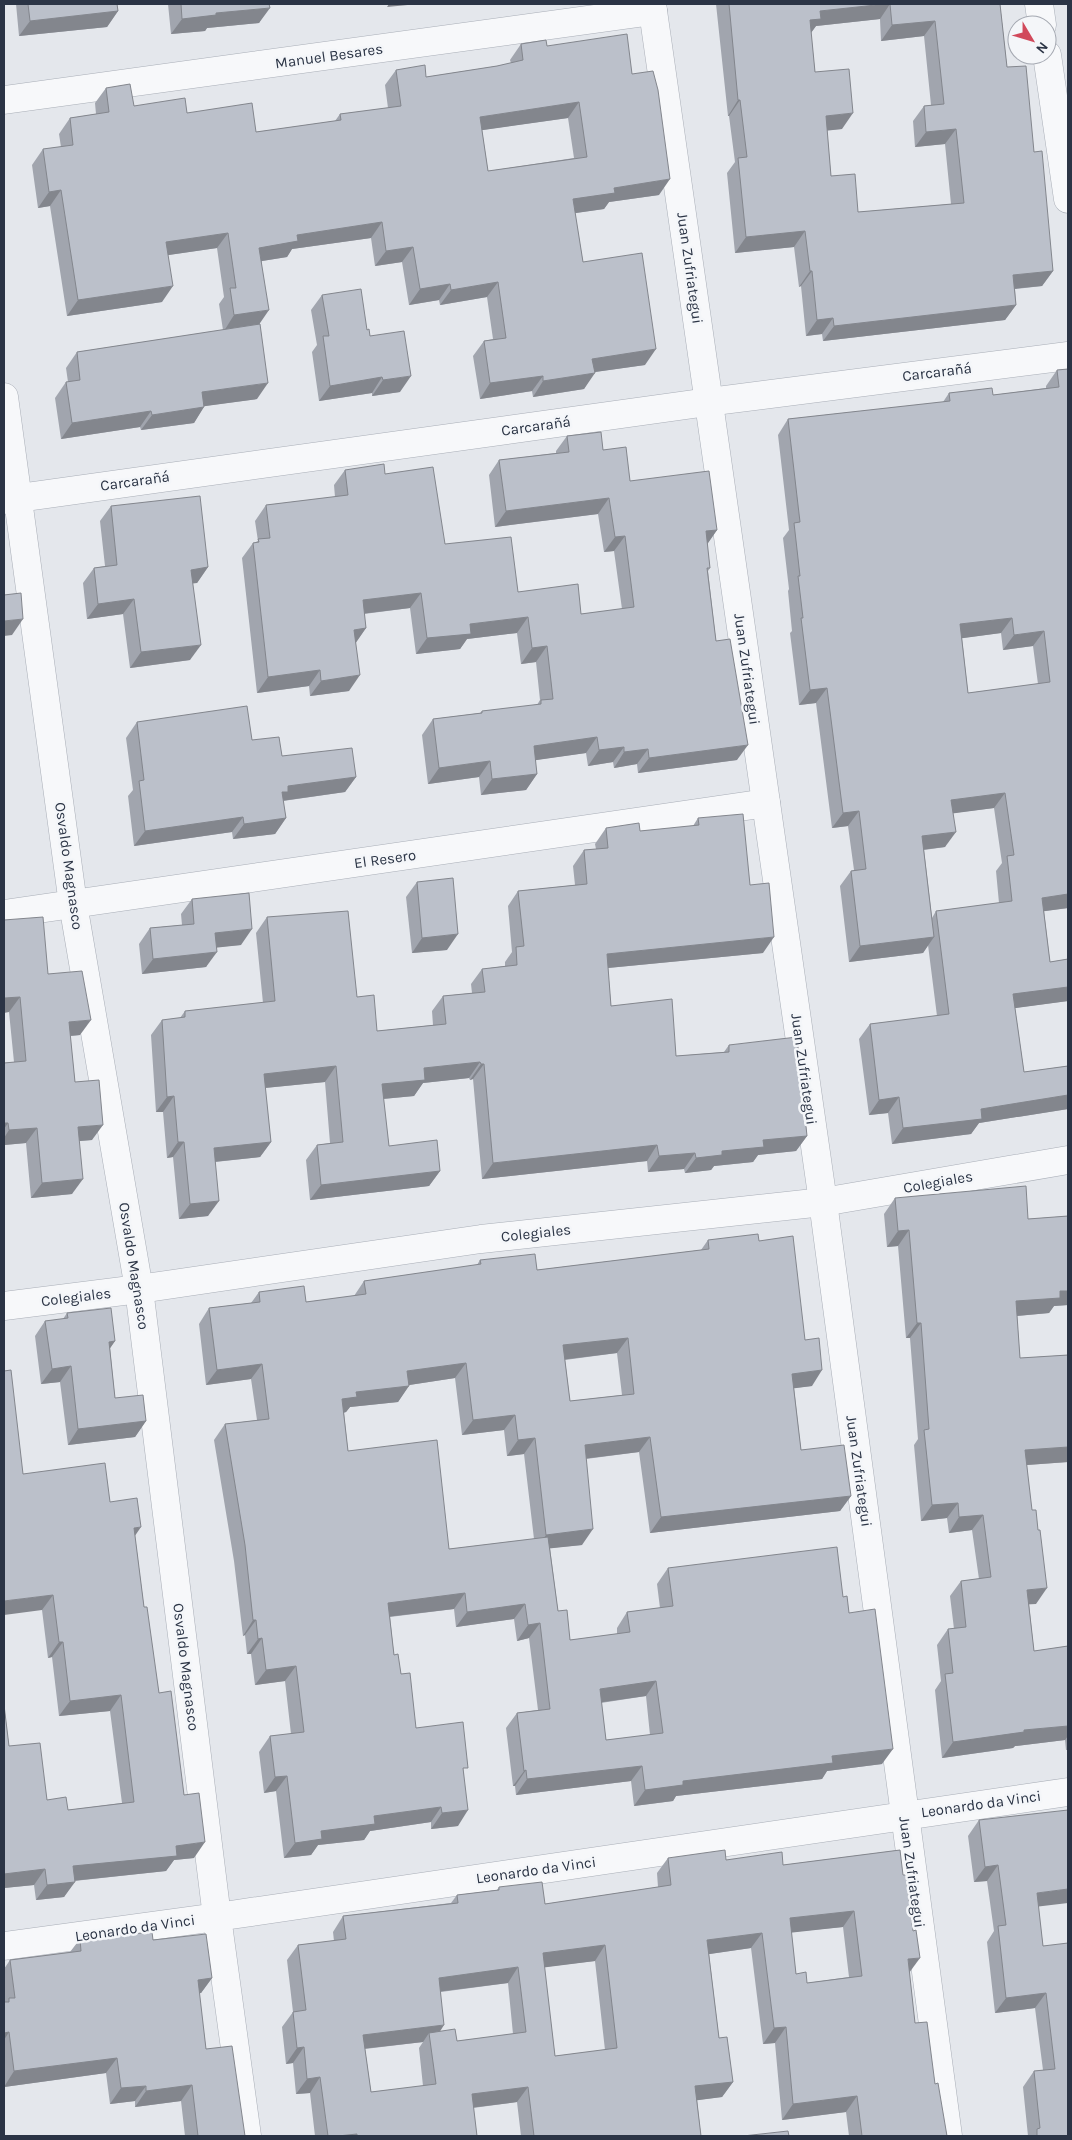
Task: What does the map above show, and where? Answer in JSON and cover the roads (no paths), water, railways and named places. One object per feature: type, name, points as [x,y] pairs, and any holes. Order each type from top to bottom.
[{"type":"street","name":"Manuel Besares","points":[[4,100],[653,8]]},
{"type":"street","name":"Juan Zufriategui","points":[[653,8],[823,1202],[948,2136]]},
{"type":"street","points":[[1048,65],[1068,198]]},
{"type":"street","name":"Carcarañá","points":[[11,498],[708,402],[1068,356]]},
{"type":"street","name":"Osvaldo Magnasco","points":[[4,397],[11,498],[73,904],[139,1289],[217,1917],[247,2136]]},
{"type":"street","name":"El Resero","points":[[4,914],[766,803]]},
{"type":"street","name":"Colegiales","points":[[4,1306],[139,1289],[481,1239],[823,1202],[1068,1160]]},
{"type":"street","name":"Leonardo da Vinci","points":[[4,1946],[217,1917],[1068,1792]]}]
